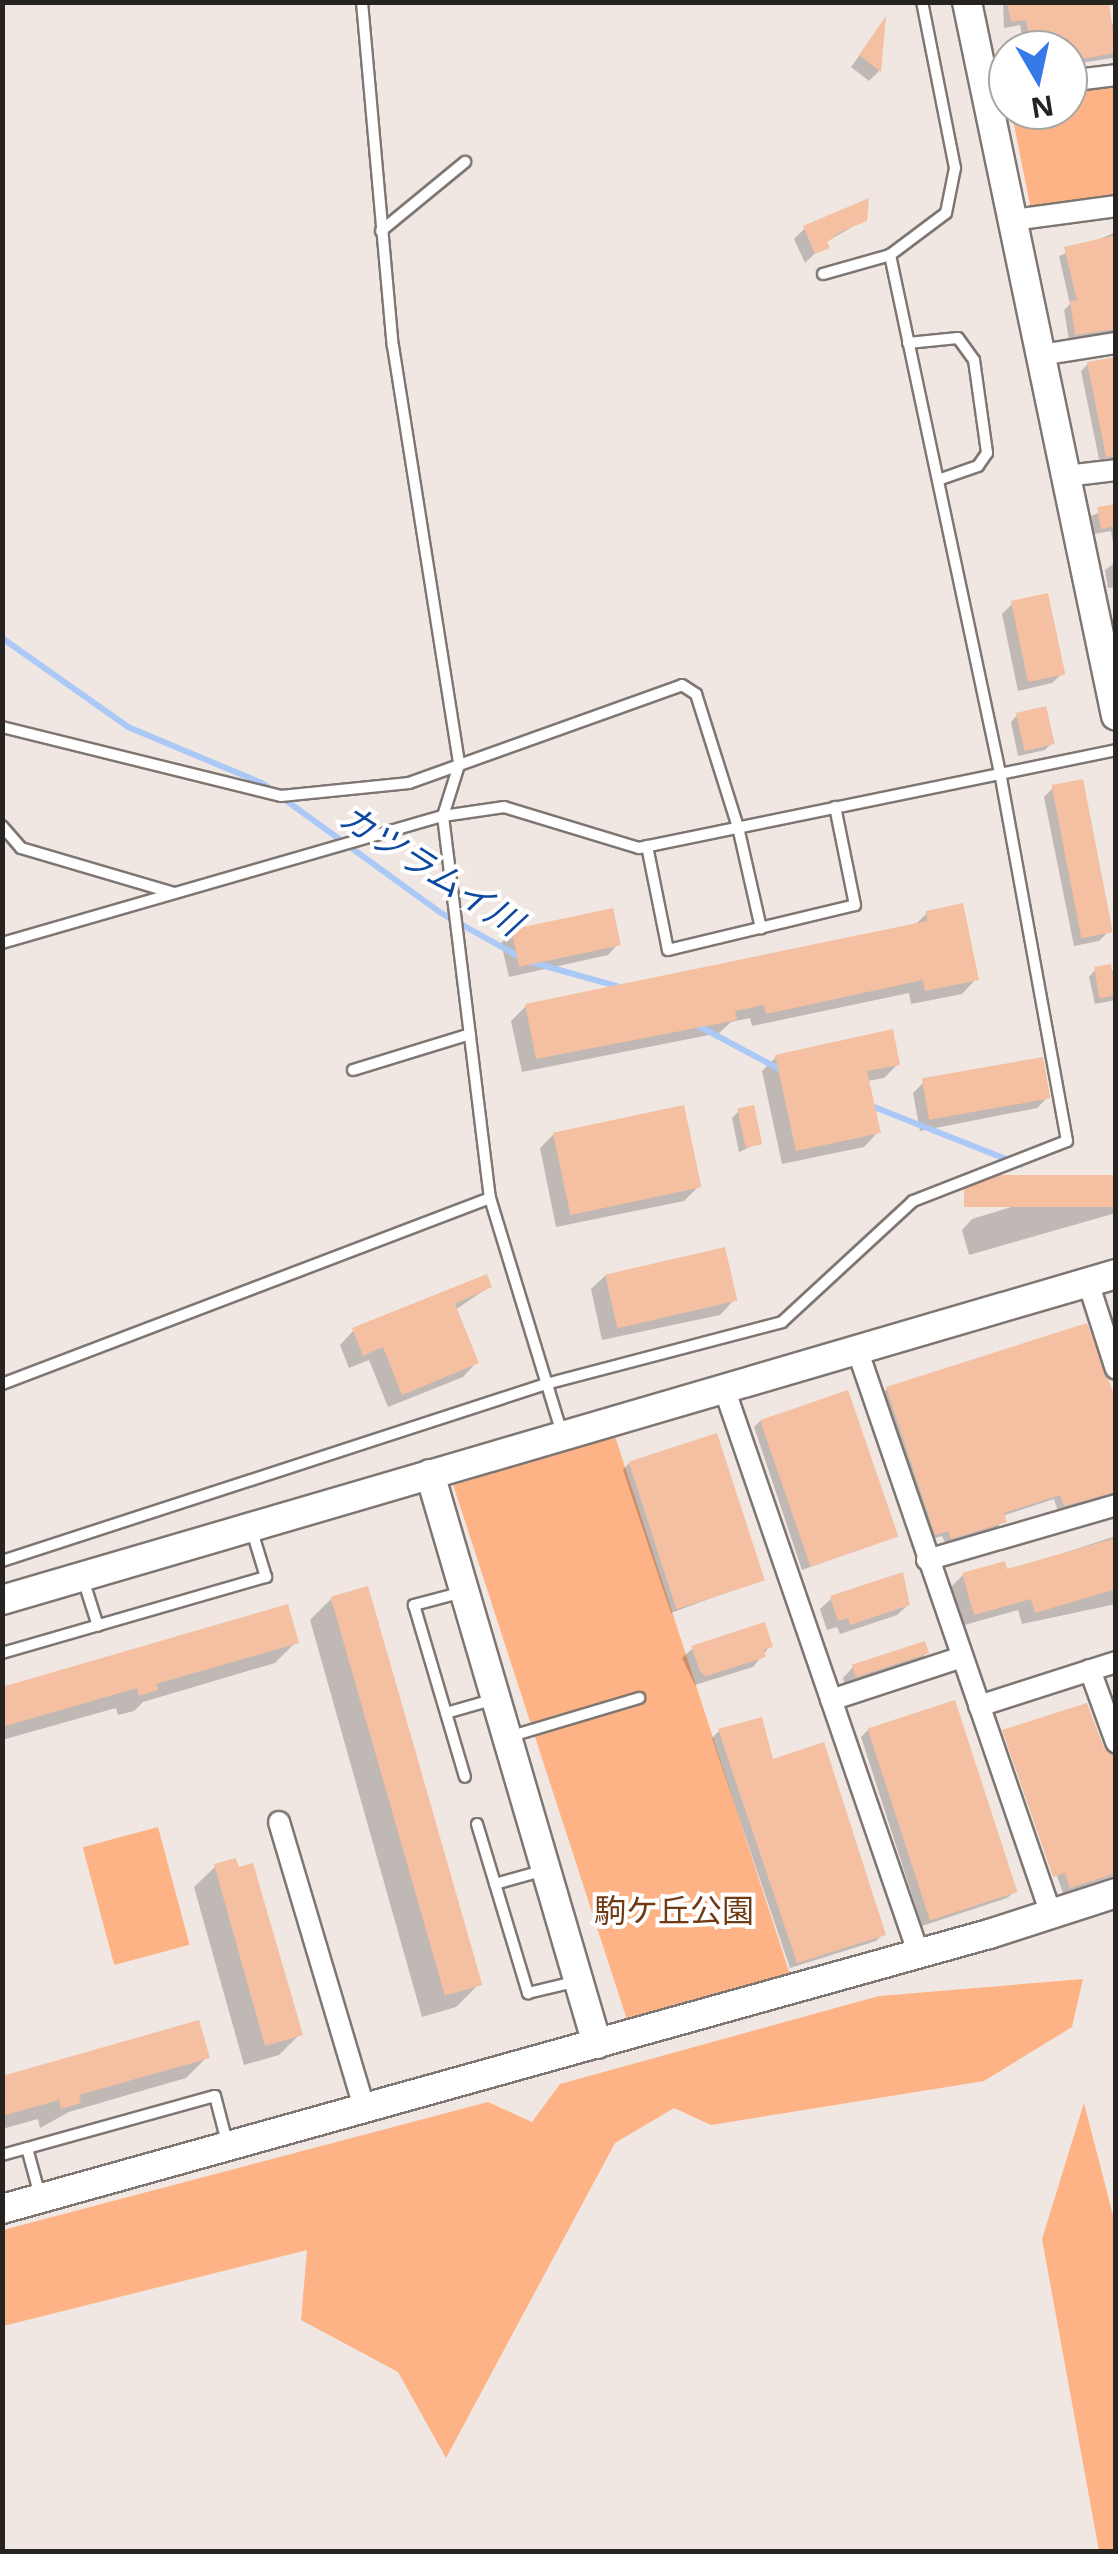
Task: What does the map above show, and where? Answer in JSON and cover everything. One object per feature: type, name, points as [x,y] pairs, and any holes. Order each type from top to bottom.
[{"type":"street","points":[[968,2],[988,63]]},
{"type":"street","points":[[1088,78],[1116,75]]},
{"type":"street","points":[[1002,130],[1013,220],[1066,476],[1104,605],[1116,716]]},
{"type":"street","points":[[1013,220],[1116,206]]},
{"type":"street","points":[[1041,355],[1116,343]]},
{"type":"street","points":[[1066,476],[1116,470]]},
{"type":"street","points":[[2,1600],[1116,1274]]},
{"type":"street","points":[[1088,1282],[1116,1368]]},
{"type":"street","points":[[857,1350],[1051,1914]]},
{"type":"street","points":[[724,1388],[918,1952]]},
{"type":"street","points":[[430,1474],[597,2044]]},
{"type":"street","points":[[928,1560],[1116,1505]]},
{"type":"street","points":[[831,1700],[962,1657]]},
{"type":"street","points":[[979,1706],[1116,1662]]},
{"type":"street","points":[[1090,1670],[1116,1742]]},
{"type":"street","points":[[279,1822],[364,2108]]},
{"type":"street","points":[[2,2209],[597,2044],[1116,1893]]},
{"type":"lane","points":[[362,2],[381,231],[460,765],[443,816],[490,1198],[562,1435]]},
{"type":"lane","points":[[823,274],[890,255],[946,213],[954,168],[922,2]]},
{"type":"lane","points":[[381,231],[465,162]]},
{"type":"lane","points":[[2,1560],[546,1384],[782,1322],[913,1201],[1067,1141],[1000,773],[890,255]]},
{"type":"lane","points":[[908,342],[958,338],[974,360],[988,453],[978,466],[938,480]]},
{"type":"lane","points":[[2,741],[7,728],[280,796],[409,783],[682,685],[696,694],[738,827],[761,928]]},
{"type":"lane","points":[[2,943],[443,816],[504,806],[647,846],[1116,750]]},
{"type":"lane","points":[[647,846],[668,950],[854,905],[835,807]]},
{"type":"lane","points":[[2,826],[21,848],[175,893]]},
{"type":"lane","points":[[352,1070],[470,1034]]},
{"type":"lane","points":[[2,1384],[490,1198]]},
{"type":"lane","points":[[2,1654],[266,1577],[250,1527]]},
{"type":"lane","points":[[82,1578],[98,1626]]},
{"type":"lane","points":[[464,1592],[414,1605],[464,1777]]},
{"type":"lane","points":[[446,1713],[496,1698]]},
{"type":"lane","points":[[507,1737],[639,1698]]},
{"type":"lane","points":[[477,1824],[528,1993],[579,1980]]},
{"type":"lane","points":[[495,1884],[546,1870]]},
{"type":"lane","points":[[2,2155],[214,2096],[229,2147]]},
{"type":"lane","points":[[27,2148],[40,2198]]},
{"type":"green space","points":[[1115,84],[1115,199],[1031,210],[1015,130],[1088,130],[1088,89]]},
{"type":"green space","name":"駒ケ丘公園","points":[[614,1433],[790,1975],[629,2027],[453,1485]]},
{"type":"green space","points":[[158,1827],[190,1945],[114,1965],[83,1847]]},
{"type":"green space","points":[[1083,1979],[1072,2027],[984,2081],[711,2125],[674,2108],[615,2143],[446,2458],[398,2372],[301,2320],[307,2250],[3,2326],[3,2230],[488,2102],[532,2122],[560,2084],[879,1996]]},
{"type":"green space","points":[[1084,2103],[1115,2223],[1115,2551],[1099,2551],[1042,2239]]},
{"type":"building","points":[[1007,2],[1109,2],[1116,53],[1088,58],[1088,30],[1028,30],[1026,20],[1011,22]]},
{"type":"building","points":[[886,16],[881,72],[859,55]]},
{"type":"building","points":[[869,198],[867,221],[842,231],[827,242],[830,248],[815,254],[803,226]]},
{"type":"building","points":[[1116,235],[1116,329],[1075,335],[1070,301],[1077,300],[1064,247]]},
{"type":"building","points":[[1116,357],[1116,456],[1106,457],[1087,362]]},
{"type":"building","points":[[1116,504],[1116,526],[1101,529],[1097,507]]},
{"type":"building","points":[[1048,593],[1065,674],[1028,682],[1011,601]]},
{"type":"building","points":[[1046,706],[1055,744],[1025,751],[1016,713]]},
{"type":"building","points":[[1083,779],[1113,932],[1081,938],[1052,785]]},
{"type":"building","points":[[963,903],[979,980],[925,991],[923,980],[766,1014],[764,1005],[735,1011],[737,1020],[536,1059],[525,1004],[927,921],[926,911]]},
{"type":"building","points":[[613,908],[621,945],[519,967],[511,930]]},
{"type":"building","points":[[1111,964],[1116,996],[1099,998],[1094,967]]},
{"type":"building","points":[[893,1029],[900,1065],[867,1071],[881,1133],[796,1151],[775,1055]]},
{"type":"building","points":[[1043,1057],[1050,1098],[929,1120],[922,1078]]},
{"type":"building","points":[[684,1105],[701,1187],[570,1215],[553,1133]]},
{"type":"building","points":[[754,1105],[762,1144],[746,1148],[737,1109]]},
{"type":"building","points":[[964,1175],[1116,1175],[1116,1207],[964,1207]]},
{"type":"building","points":[[725,1247],[737,1301],[618,1328],[605,1275]]},
{"type":"building","points":[[487,1274],[492,1287],[455,1304],[479,1363],[402,1395],[383,1347],[363,1356],[352,1328]]},
{"type":"building","points":[[1087,1323],[1116,1400],[1116,1492],[1064,1506],[1060,1495],[1004,1513],[1007,1522],[951,1539],[948,1531],[935,1535],[886,1387]]},
{"type":"building","points":[[848,1390],[898,1537],[811,1567],[760,1420]]},
{"type":"building","points":[[717,1433],[765,1580],[676,1609],[629,1462]]},
{"type":"building","points":[[1116,1538],[1116,1589],[1035,1613],[1031,1599],[974,1615],[962,1573],[1005,1561],[1007,1569]]},
{"type":"building","points":[[903,1572],[910,1605],[850,1625],[848,1618],[838,1621],[830,1596]]},
{"type":"building","points":[[368,1586],[482,1985],[445,1996],[331,1597]]},
{"type":"building","points":[[288,1604],[299,1643],[156,1684],[158,1690],[139,1696],[137,1688],[2,1727],[2,1687]]},
{"type":"building","points":[[765,1622],[773,1647],[764,1650],[766,1657],[706,1676],[700,1671],[691,1646]]},
{"type":"building","points":[[925,1641],[929,1653],[856,1677],[852,1665]]},
{"type":"building","points":[[955,1700],[1017,1892],[930,1921],[868,1728]]},
{"type":"building","points":[[1087,1703],[1104,1748],[1116,1756],[1116,1873],[1070,1888],[1065,1873],[1053,1877],[1002,1730]]},
{"type":"building","points":[[762,1717],[773,1759],[824,1742],[886,1935],[797,1963],[718,1729]]},
{"type":"building","points":[[236,1858],[239,1867],[253,1863],[303,2035],[265,2046],[214,1864]]},
{"type":"building","points":[[199,2020],[210,2058],[79,2095],[81,2103],[61,2109],[59,2100],[2,2116],[2,2076]]},
{"type":"waterway","name":"カツラムイ川","points":[[2,638],[128,727],[262,783],[441,913],[527,961],[620,987]]},
{"type":"waterway","name":"カツラムイ川","points":[[693,1023],[783,1071]]},
{"type":"waterway","name":"カツラムイ川","points":[[869,1105],[1021,1165]]}]
